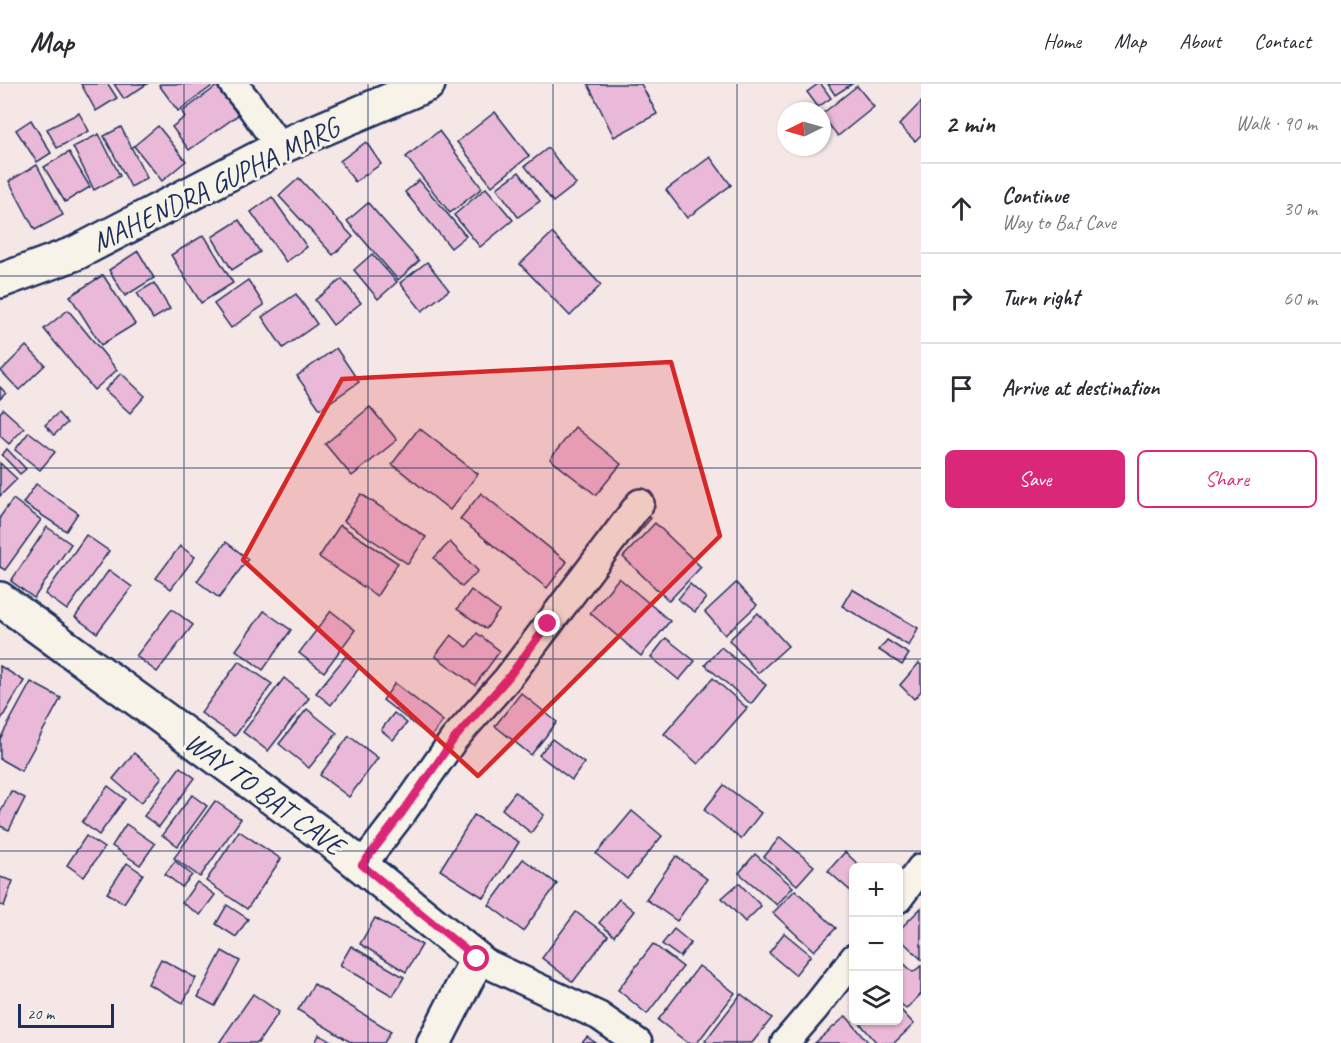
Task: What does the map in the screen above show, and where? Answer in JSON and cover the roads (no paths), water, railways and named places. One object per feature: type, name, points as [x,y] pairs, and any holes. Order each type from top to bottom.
[{"type":"main road","name":"MAHENDRA GUPHA MARG","points":[[0,281],[76,253],[280,147],[428,84]]},
{"type":"main road","name":"WAY TO BAT CAVE","points":[[0,599],[283,805],[362,865],[477,959]]},
{"type":"main road","points":[[434,1043],[477,959]]},
{"type":"street","points":[[233,84],[280,147]]},
{"type":"street","points":[[362,865],[454,739],[508,678],[640,503]]},
{"type":"street","points":[[903,892],[921,868]]},
{"type":"street","points":[[477,959],[599,1016],[638,1043]]},
{"type":"street","points":[[786,1043],[849,964]]}]
